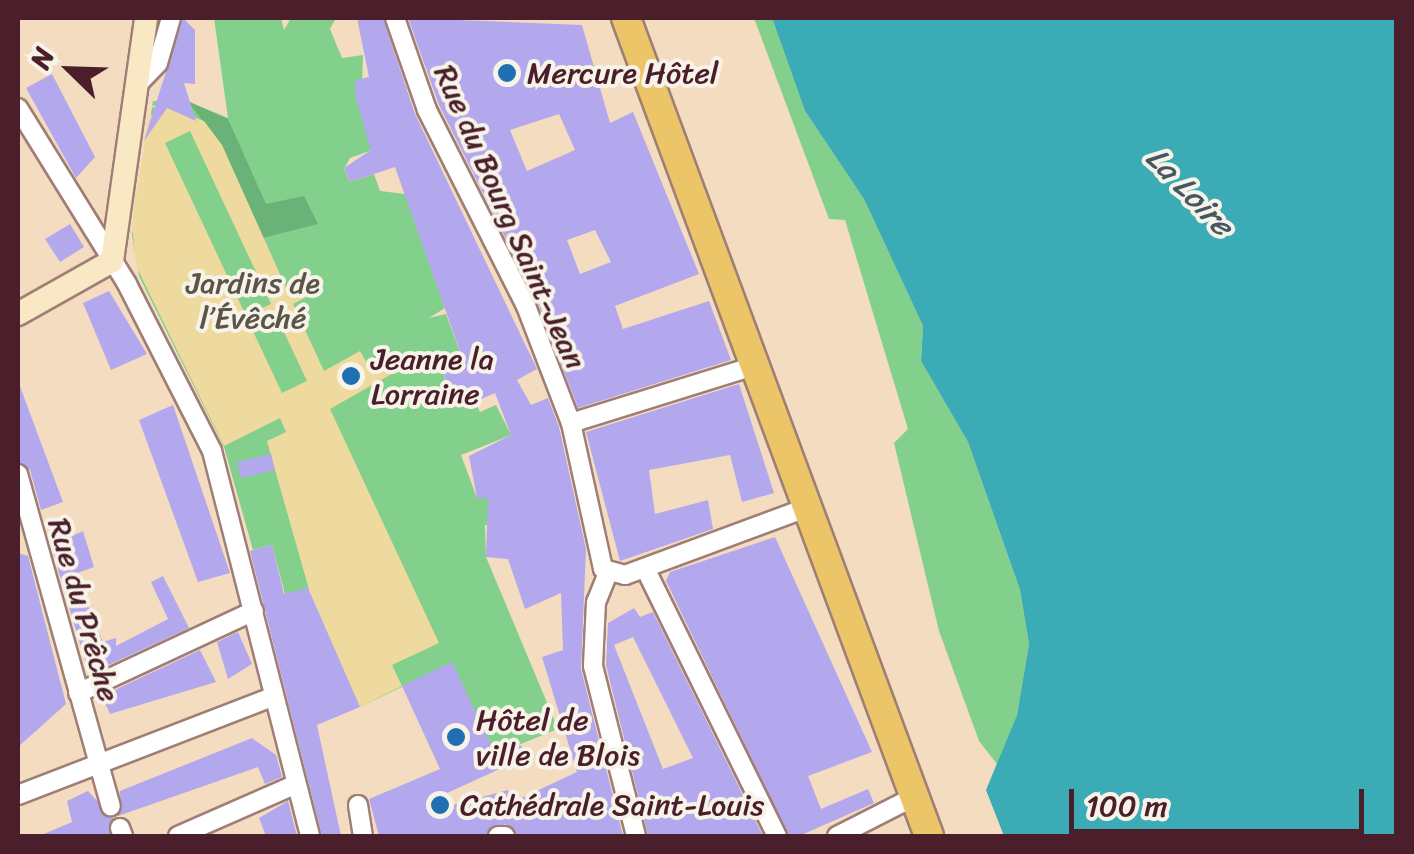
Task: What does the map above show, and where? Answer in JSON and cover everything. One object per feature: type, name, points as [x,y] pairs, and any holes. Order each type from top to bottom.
[{"type":"main road","points":[[626,18],[929,836]]},
{"type":"street","points":[[112,261],[146,18]]},
{"type":"street","points":[[135,87],[158,64],[170,18]]},
{"type":"street","name":"Rue du Bourg Saint-Jean","points":[[395,18],[427,110],[526,306],[571,423],[608,573]]},
{"type":"street","points":[[18,108],[112,261],[212,451],[254,611],[270,698],[310,836]]},
{"type":"street","points":[[18,314],[112,261]]},
{"type":"street","points":[[571,423],[754,366]]},
{"type":"street","name":"Rue du Prêche","points":[[18,474],[112,806]]},
{"type":"street","points":[[636,836],[593,666],[596,602],[608,573],[646,568],[806,508]]},
{"type":"street","points":[[646,568],[777,836]]},
{"type":"street","points":[[78,693],[254,611]]},
{"type":"street","points":[[18,795],[270,698]]},
{"type":"street","points":[[178,836],[294,785]]},
{"type":"street","points":[[837,836],[914,798]]},
{"type":"street","points":[[358,805],[363,836]]},
{"type":"green space","points":[[214,18],[281,18],[284,30],[291,18],[336,18],[330,29],[342,58],[363,55],[361,115],[386,145],[350,158],[344,169],[350,182],[374,174],[380,191],[405,194],[445,308],[429,318],[446,314],[463,360],[443,371],[449,396],[469,388],[480,412],[496,405],[511,435],[461,455],[477,498],[490,497],[504,526],[485,525],[486,557],[558,729],[513,747],[518,761],[498,770],[452,663],[360,707],[309,589],[285,594],[272,545],[253,550],[224,447],[139,276],[132,235],[153,101],[185,100],[228,118]]},
{"type":"green space","points":[[754,18],[772,18],[805,111],[864,199],[923,326],[921,361],[968,442],[1020,590],[1029,644],[1017,715],[997,764],[979,741],[939,631],[894,443],[908,429],[845,220],[829,219]]},
{"type":"green space","points":[[187,101],[228,119],[266,204],[304,196],[318,224],[258,239],[222,145]]},
{"type":"sand","name":"Jardins de l’Évêché","points":[[185,100],[178,111],[204,121],[222,145],[288,292],[307,283],[312,294],[293,304],[324,371],[360,351],[367,363],[385,353],[395,372],[330,409],[439,643],[392,665],[402,686],[360,707],[312,600],[275,470],[267,441],[286,432],[280,418],[224,446],[136,266],[132,222],[149,115],[163,114],[151,106]],"holes":[[[190,131],[271,304],[246,316],[165,143]],[[274,311],[307,381],[282,393],[249,323]]]},
{"type":"water","name":"La Loire","points":[[772,18],[1396,18],[1396,836],[1004,836],[986,790],[1017,715],[1029,644],[1020,590],[968,442],[921,361],[923,326],[864,199],[805,111]]},
{"type":"building","points":[[183,18],[195,30],[195,84],[184,83],[196,121],[167,108],[144,141]]},
{"type":"building","points":[[357,18],[383,18],[415,114],[537,369],[517,380],[531,405],[548,398],[559,427],[586,549],[581,669],[623,836],[517,836],[505,824],[486,836],[379,836],[369,799],[440,769],[402,686],[452,662],[496,755],[519,744],[530,755],[445,794],[449,806],[508,790],[513,802],[577,772],[542,657],[563,650],[561,593],[525,609],[508,559],[486,557],[488,498],[477,498],[469,456],[511,435],[495,393],[475,402],[469,388],[451,396],[443,371],[463,360],[395,167],[350,182],[344,168],[371,150],[355,95],[356,80],[369,77]]},
{"type":"building","points":[[408,18],[582,25],[610,123],[633,112],[699,274],[615,306],[623,329],[709,301],[731,360],[578,408],[537,301],[439,105]],"holes":[[[559,114],[575,150],[527,171],[510,130]],[[595,230],[611,262],[580,274],[567,240]]]},
{"type":"building","points":[[52,74],[95,157],[76,178],[26,88]]},
{"type":"building","points":[[70,224],[84,247],[60,262],[45,239]]},
{"type":"building","points":[[109,291],[147,354],[111,370],[83,303]]},
{"type":"building","points":[[18,381],[63,502],[41,510],[30,470],[18,462]]},
{"type":"building","points":[[739,384],[774,493],[742,502],[730,455],[649,470],[655,514],[708,500],[713,529],[620,561],[586,432]]},
{"type":"building","points":[[173,405],[230,573],[198,582],[139,420]]},
{"type":"building","points":[[271,454],[275,470],[241,478],[237,462]]},
{"type":"building","points":[[83,531],[94,567],[75,574],[103,642],[116,638],[116,646],[168,619],[151,582],[163,576],[189,628],[89,674],[51,546]]},
{"type":"building","points":[[775,537],[872,752],[808,776],[821,809],[868,789],[874,803],[799,836],[789,836],[666,581],[670,572]]},
{"type":"building","points":[[272,545],[284,594],[308,588],[360,707],[317,725],[341,836],[322,836],[250,551]]},
{"type":"building","points":[[18,553],[28,556],[66,704],[18,747]]},
{"type":"building","points":[[634,608],[640,617],[653,612],[763,836],[648,836],[606,665],[608,623]],"holes":[[[633,637],[693,758],[663,769],[614,645]]]},
{"type":"building","points":[[238,632],[252,664],[228,679],[217,642]]},
{"type":"building","points":[[200,650],[216,682],[110,714],[102,696]]},
{"type":"building","points":[[252,738],[276,755],[282,777],[265,784],[258,767],[118,816],[120,791]]},
{"type":"building","points":[[88,791],[113,818],[110,836],[39,836],[72,822],[67,801]]},
{"type":"building","points":[[288,801],[297,836],[266,836],[259,818]]},
{"type":"place","name":"Mercure Hôtel","points":[[507,73]]},
{"type":"place","name":"Jeanne la Lorraine","points":[[351,376]]},
{"type":"place","name":"Hôtel de ville de Blois","points":[[456,737]]},
{"type":"place","name":"Cathédrale Saint-Louis","points":[[440,805]]}]
